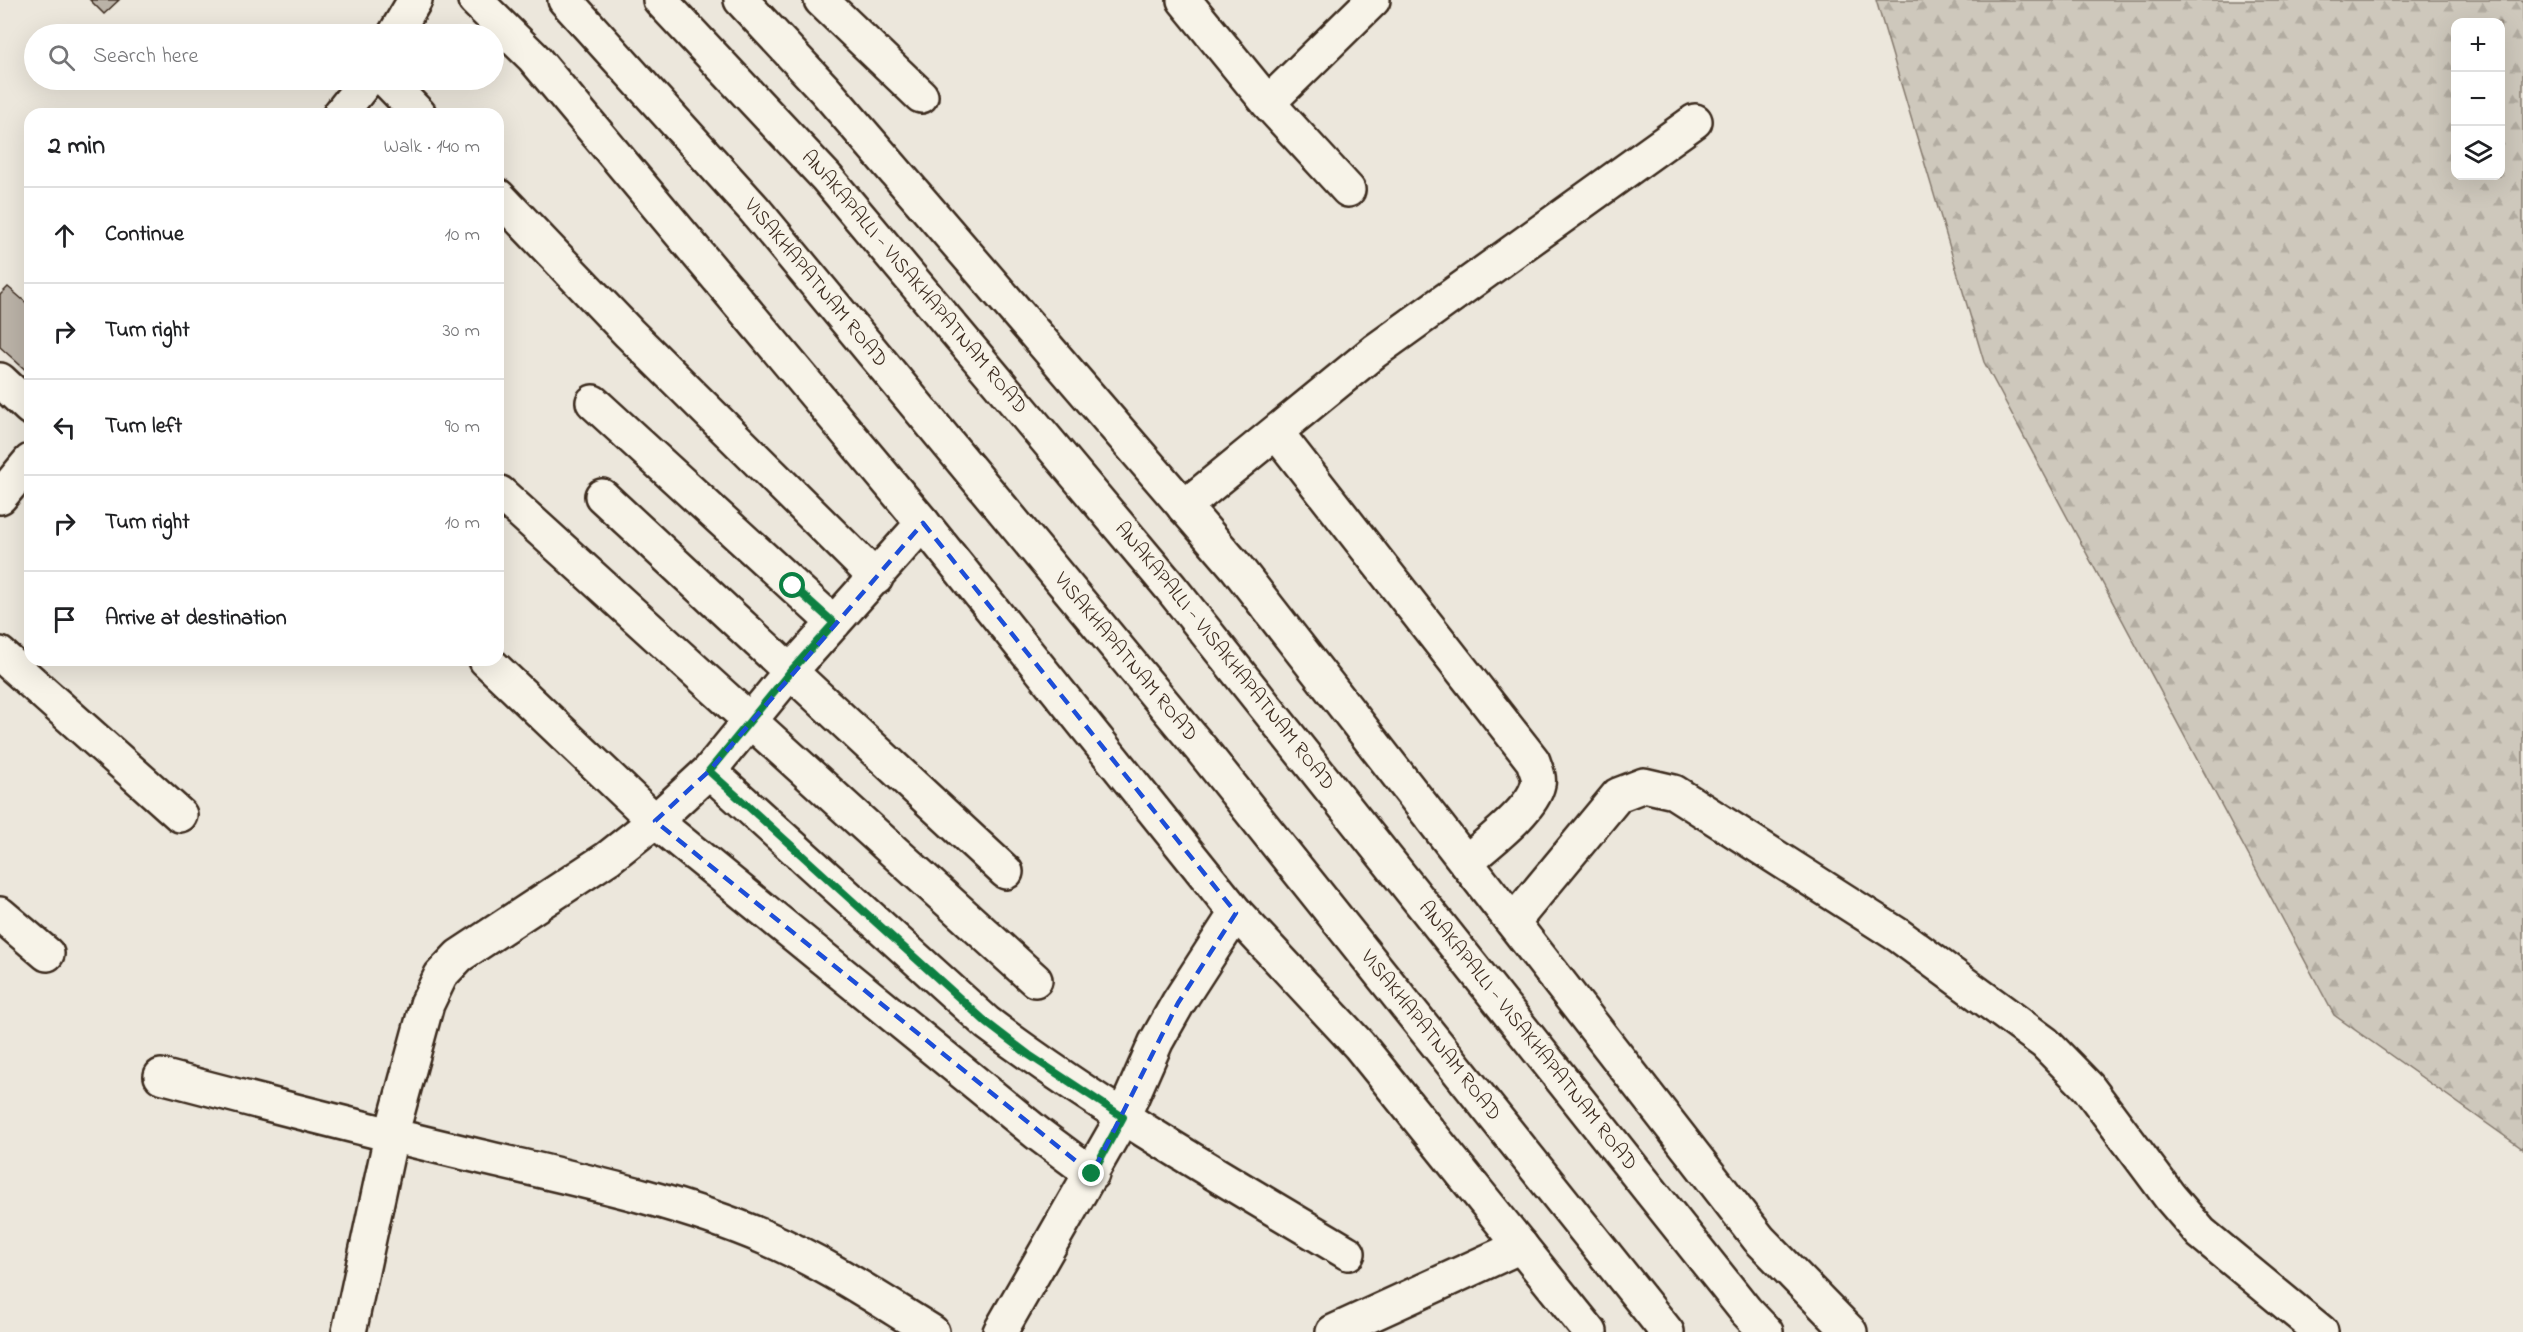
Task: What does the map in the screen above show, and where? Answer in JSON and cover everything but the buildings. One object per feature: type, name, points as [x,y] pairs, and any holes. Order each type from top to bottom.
[{"type":"street","points":[[401,24],[415,0]]},
{"type":"street","points":[[475,0],[500,24]]},
{"type":"street","name":"VISAKHAPATNAM ROAD","points":[[565,0],[754,209],[1180,723],[1667,1332]]},
{"type":"street","name":"ANAKAPALLI - VISAKHAPATNAM ROAD","points":[[660,0],[826,177],[1171,588],[1766,1332]]},
{"type":"street","points":[[741,0],[825,90],[1237,568],[1759,1239],[1850,1332]]},
{"type":"street","points":[[821,0],[921,96]]},
{"type":"street","points":[[1184,0],[1268,103],[1348,190]]},
{"type":"street","points":[[1268,103],[1373,0]]},
{"type":"street","points":[[504,28],[534,57],[922,523],[1236,913],[1359,1045],[1521,1246],[1581,1329]]},
{"type":"street","points":[[345,108],[360,90]]},
{"type":"street","points":[[396,90],[413,108]]},
{"type":"street","points":[[1184,507],[1375,351],[1695,120]]},
{"type":"street","points":[[504,202],[629,333],[876,578]]},
{"type":"street","points":[[0,380],[24,402]]},
{"type":"street","points":[[593,402],[834,623]]},
{"type":"street","points":[[1276,432],[1533,761],[1539,781],[1535,795],[1524,809],[1466,862]]},
{"type":"street","points":[[0,496],[24,468]]},
{"type":"street","points":[[602,496],[1006,872]]},
{"type":"street","points":[[504,497],[1035,980]]},
{"type":"street","points":[[349,1332],[391,1136],[427,1004],[441,975],[459,956],[608,858],[655,821],[709,771],[790,672],[876,578],[922,523]]},
{"type":"street","points":[[0,654],[180,815]]},
{"type":"street","points":[[492,666],[655,821],[1036,1133],[1092,1174]]},
{"type":"street","points":[[709,771],[987,1023],[1029,1055],[1123,1117],[1348,1254]]},
{"type":"street","points":[[1513,922],[1618,795],[1644,785],[1674,792],[1898,935],[2045,1043],[2088,1087],[2170,1197],[2201,1233],[2321,1332]]},
{"type":"street","points":[[1000,1332],[1123,1117],[1156,1042],[1178,1003],[1236,913]]},
{"type":"street","points":[[0,915],[46,954]]},
{"type":"street","points":[[161,1076],[391,1136],[626,1191],[688,1210],[766,1238],[830,1269],[932,1332]]},
{"type":"street","points":[[1333,1332],[1521,1246]]},
{"type":"highlighted area","points":[[923,523],[1236,913],[1178,1003],[1092,1174],[655,821],[709,771]]},
{"type":"green space","points":[[1876,0],[2523,0],[2523,1149],[2334,1015],[1984,362]]},
{"type":"route","points":[[793,586],[834,623],[790,672],[709,771],[987,1023],[1029,1055],[1123,1117],[1092,1174]]}]
